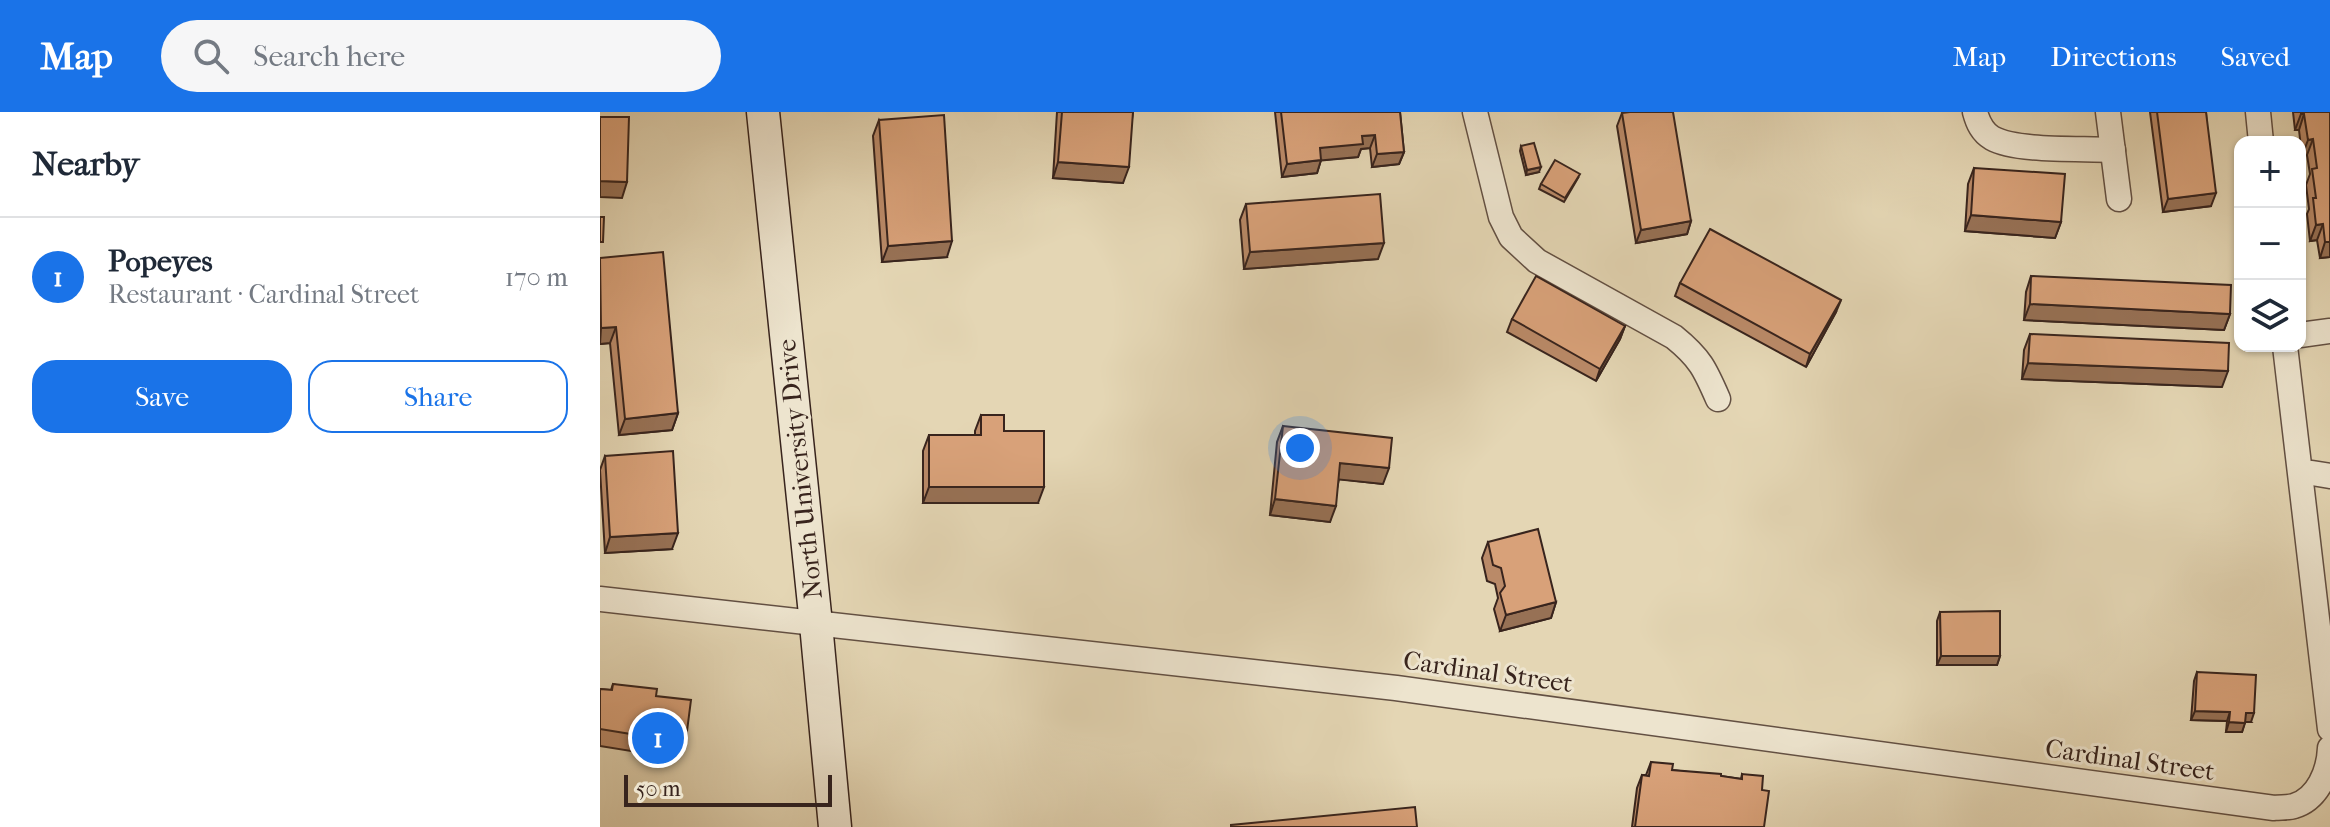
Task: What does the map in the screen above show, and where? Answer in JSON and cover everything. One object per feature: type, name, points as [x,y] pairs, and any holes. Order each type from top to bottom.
[{"type":"main road","name":"North University Drive","points":[[763,112],[835,827]]},
{"type":"street","points":[[1475,112],[1501,217],[1511,237],[1537,261],[1674,337],[1699,359],[1718,399]]},
{"type":"street","points":[[1975,112],[1983,130],[1992,138],[2010,144],[2113,150]]},
{"type":"street","points":[[2108,112],[2119,199]]},
{"type":"street","points":[[2258,112],[2260,136]]},
{"type":"street","points":[[2306,334],[2330,331]]},
{"type":"street","points":[[2286,352],[2328,680],[2330,729]]},
{"type":"street","points":[[2301,474],[2330,476]]},
{"type":"street","name":"Cardinal Street","points":[[600,599],[1396,688],[2274,808],[2293,806],[2314,792],[2328,768],[2330,748]]},
{"type":"building","points":[[1062,112],[1133,112],[1129,167],[1058,162]]},
{"type":"building","points":[[1281,112],[1400,112],[1404,152],[1377,154],[1375,135],[1362,136],[1363,144],[1320,148],[1321,160],[1287,164]]},
{"type":"building","points":[[1673,112],[1691,221],[1641,230],[1622,113]]},
{"type":"building","points":[[2157,112],[2206,112],[2216,193],[2168,199]]},
{"type":"building","points":[[2301,112],[2330,112],[2330,242],[2325,242],[2323,224],[2316,225],[2312,169],[2317,168],[2313,139],[2308,140],[2304,114]]},
{"type":"building","points":[[944,115],[952,241],[888,246],[879,120]]},
{"type":"building","points":[[600,117],[629,117],[627,182],[600,181]]},
{"type":"building","points":[[1534,143],[1541,167],[1527,170],[1521,146]]},
{"type":"building","points":[[1555,160],[1580,174],[1565,198],[1541,184]]},
{"type":"building","points":[[1974,168],[2065,174],[2061,222],[1971,215]]},
{"type":"building","points":[[1380,194],[1384,243],[1250,252],[1246,204]]},
{"type":"building","points":[[600,217],[604,217],[603,242],[600,242]]},
{"type":"building","points":[[1710,229],[1841,300],[1810,354],[1680,283]]},
{"type":"building","points":[[663,252],[678,413],[625,419],[616,327],[601,328],[600,258]]},
{"type":"building","points":[[1536,276],[1625,326],[1600,369],[1512,319]]},
{"type":"building","points":[[2031,276],[2231,285],[2230,314],[2030,304]]},
{"type":"building","points":[[2030,334],[2229,343],[2228,371],[2028,363]]},
{"type":"building","points":[[981,415],[1004,415],[1004,431],[1044,431],[1044,487],[929,487],[929,435],[981,435]]},
{"type":"building","points":[[1283,426],[1392,438],[1389,468],[1340,463],[1336,506],[1275,499]]},
{"type":"building","points":[[673,451],[678,533],[610,537],[605,456]]},
{"type":"building","points":[[1538,529],[1556,602],[1506,615],[1500,593],[1505,586],[1501,568],[1493,565],[1488,542]]},
{"type":"building","points":[[2000,611],[2000,656],[1941,656],[1940,612]]},
{"type":"building","points":[[2197,672],[2256,675],[2254,713],[2246,713],[2245,723],[2229,722],[2230,712],[2195,711]]},
{"type":"building","points":[[613,684],[657,689],[656,696],[691,700],[686,739],[600,729],[600,689],[612,690]]},
{"type":"building","points":[[1651,762],[1673,764],[1672,770],[1742,779],[1742,774],[1763,776],[1762,790],[1769,791],[1764,827],[1635,827],[1642,775],[1649,776]]},
{"type":"building","points":[[1415,807],[1417,827],[1231,827],[1231,825]]},
{"type":"place","name":"Popeyes","points":[[658,738]]}]
